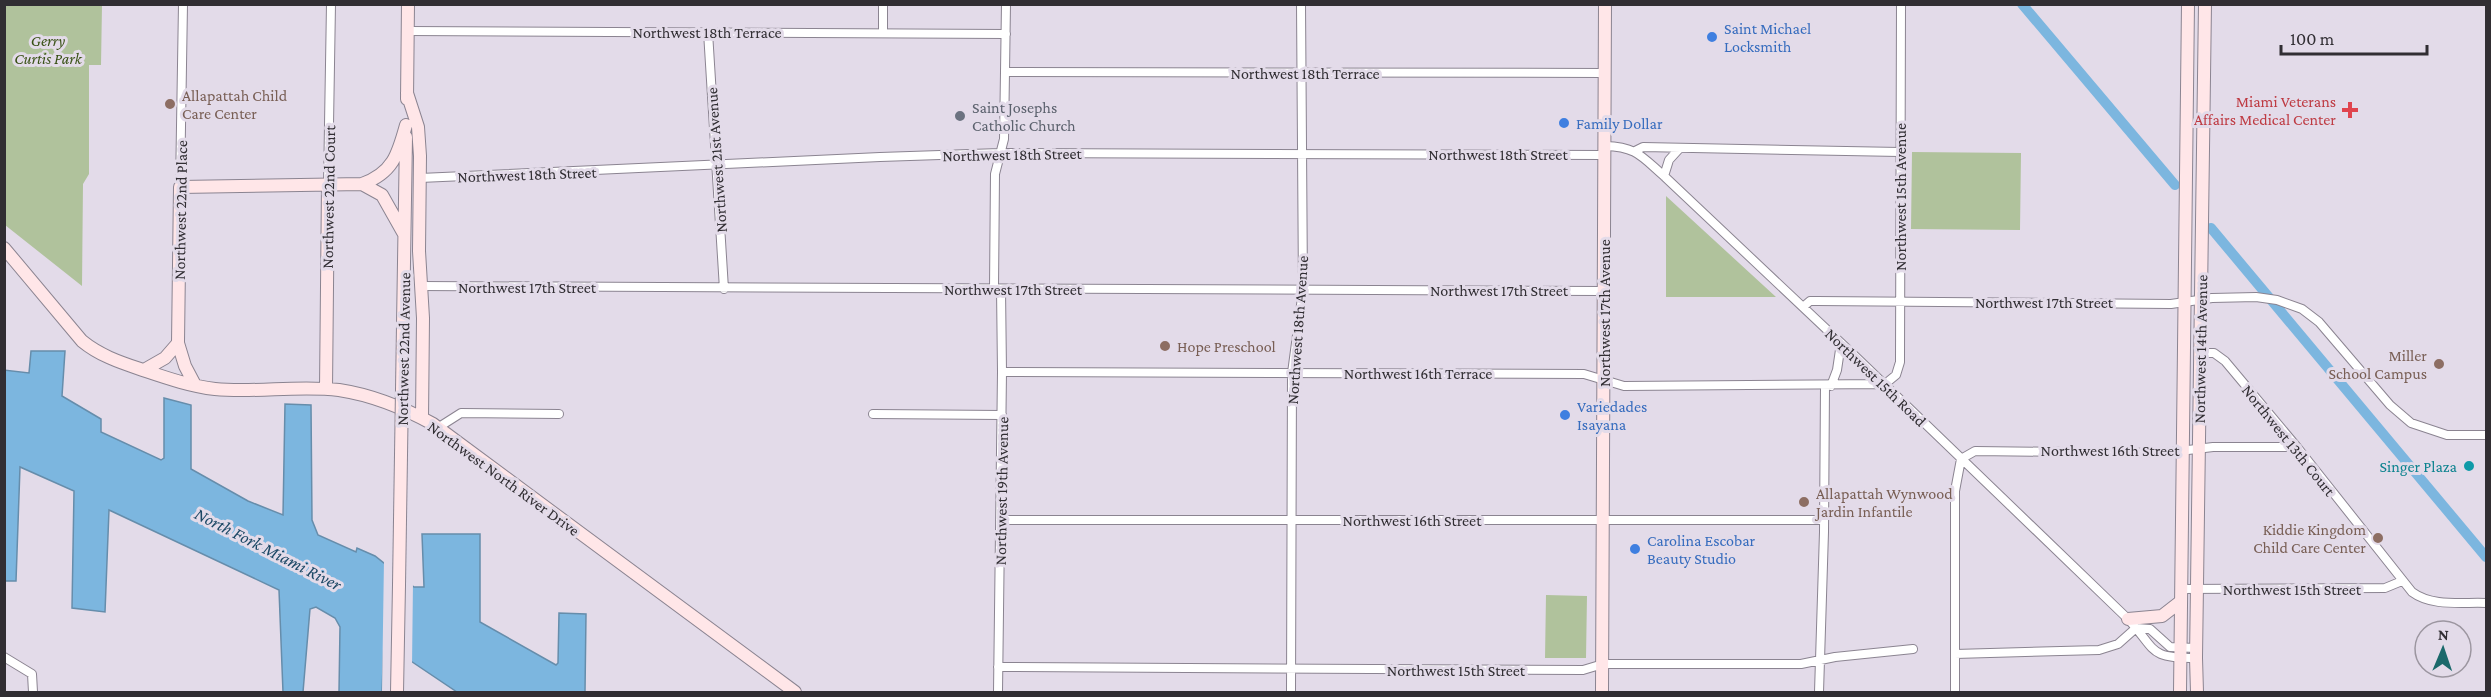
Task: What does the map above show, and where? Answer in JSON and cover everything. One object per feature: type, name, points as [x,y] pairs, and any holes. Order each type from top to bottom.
[{"type":"street","name":"Northwest 22nd Place","points":[[183,4],[178,343],[185,366],[195,385]]},
{"type":"street","name":"Northwest 22nd Court","points":[[326,389],[331,4]]},
{"type":"street","name":"Northwest 22nd Avenue","points":[[397,693],[408,4]]},
{"type":"street","points":[[883,4],[883,32]]},
{"type":"street","name":"Northwest 19th Avenue","points":[[998,693],[1002,372],[995,174],[1004,139],[1006,4]]},
{"type":"street","name":"Northwest 18th Avenue","points":[[1291,693],[1292,373],[1302,290],[1301,4]]},
{"type":"street","name":"Northwest 17th Avenue","points":[[1602,693],[1605,4]]},
{"type":"street","name":"Northwest 15th Avenue","points":[[1885,384],[1896,375],[1900,362],[1901,4]]},
{"type":"street","name":"Northwest 14th Avenue","points":[[2180,693],[2188,4]]},
{"type":"street","name":"Northwest 14th Avenue","points":[[2197,693],[2205,4]]},
{"type":"street","name":"Northwest 18th Terrace","points":[[408,31],[1006,34]]},
{"type":"street","name":"Northwest 21st Avenue","points":[[708,32],[724,289]]},
{"type":"street","name":"Northwest 18th Terrace","points":[[1006,72],[1605,73]]},
{"type":"street","points":[[407,93],[418,127],[419,251],[423,326],[422,418]]},
{"type":"street","points":[[180,187],[362,184],[376,179],[388,169],[399,149],[406,124]]},
{"type":"street","points":[[1605,150],[1627,147],[1635,151],[1643,147],[1900,152]]},
{"type":"street","points":[[1664,176],[1668,160],[1679,149]]},
{"type":"street","name":"Northwest 18th Street","points":[[420,178],[1000,153],[1605,150]]},
{"type":"street","name":"Northwest 15th Road","points":[[1635,151],[1885,384],[2132,623],[2150,629],[2179,653]]},
{"type":"street","points":[[362,184],[382,195],[405,234]]},
{"type":"street","name":"Northwest North River Drive","points":[[4,248],[82,341],[103,354],[144,370],[195,385],[225,389],[326,389],[356,394],[385,402],[439,427],[795,693]]},
{"type":"street","name":"Northwest 17th Street","points":[[421,286],[1604,291]]},
{"type":"street","name":"Northwest 17th Street","points":[[1803,307],[1810,301],[2184,302],[2201,299],[2267,298],[2287,302],[2302,309],[2319,322],[2390,405],[2411,423],[2447,435],[2487,435]]},
{"type":"street","points":[[144,370],[165,358],[178,343]]},
{"type":"street","points":[[1819,693],[1828,386],[1837,370],[1841,343]]},
{"type":"street","name":"Northwest 13th Court","points":[[2200,353],[2214,353],[2225,361],[2297,447],[2412,592],[2425,600],[2487,603]]},
{"type":"street","name":"Northwest 16th Terrace","points":[[1002,372],[1584,374],[1624,387],[1885,384]]},
{"type":"street","points":[[439,427],[461,413],[559,414]]},
{"type":"street","points":[[873,414],[1002,415]]},
{"type":"street","name":"Northwest 16th Street","points":[[1961,459],[1975,450],[2163,453],[2199,449],[2297,447]]},
{"type":"street","points":[[1955,693],[1955,491],[1961,459]]},
{"type":"street","name":"Northwest 16th Street","points":[[1000,520],[1824,520]]},
{"type":"street","name":"Northwest 15th Street","points":[[2180,596],[2197,589],[2385,588],[2402,581]]},
{"type":"street","points":[[1954,654],[2098,650],[2118,644],[2132,623],[2162,616],[2180,596]]},
{"type":"street","name":"Northwest 15th Street","points":[[998,667],[1583,670],[1603,664],[1801,664],[1913,649]]},
{"type":"street","points":[[2179,653],[2196,653]]},
{"type":"street","points":[[4,657],[32,674],[33,693]]},
{"type":"green space","name":"Gerry Curtis Park","points":[[4,5],[102,5],[101,65],[89,65],[89,174],[83,184],[82,286],[5,225]]},
{"type":"green space","points":[[1912,152],[2021,153],[2020,230],[1911,229]]},
{"type":"green space","points":[[1666,196],[1776,297],[1666,297]]},
{"type":"green space","points":[[1546,595],[1587,596],[1586,658],[1545,658]]},
{"type":"water","name":"North Fork Miami River","points":[[31,351],[65,351],[62,396],[101,419],[101,432],[161,460],[164,458],[164,398],[191,405],[191,469],[248,501],[283,515],[285,404],[311,405],[312,520],[318,535],[356,552],[357,548],[375,556],[414,587],[424,587],[422,534],[480,534],[480,622],[556,665],[558,663],[559,613],[586,614],[585,692],[457,692],[384,643],[382,692],[339,692],[340,627],[335,618],[316,607],[310,609],[303,692],[283,692],[279,590],[109,510],[105,612],[72,608],[74,491],[20,467],[16,581],[5,581],[4,370],[29,373]]},
{"type":"pier","points":[[384,559],[413,582],[412,666],[387,649],[385,692],[382,692]]},
{"type":"waterway","points":[[2022,4],[2175,185]]},
{"type":"waterway","points":[[2211,228],[2486,557]]},
{"type":"place","name":"Saint Michael Locksmith","points":[[1712,37]]},
{"type":"place","name":"Allapattah Child Care Center","points":[[170,104]]},
{"type":"place","name":"Miami Veterans Affairs Medical Center","points":[[2350,110]]},
{"type":"place","name":"Saint Josephs Catholic Church","points":[[960,116]]},
{"type":"place","name":"Family Dollar","points":[[1564,123]]},
{"type":"place","name":"Hope Preschool","points":[[1165,346]]},
{"type":"place","name":"Miller School Campus","points":[[2439,364]]},
{"type":"place","name":"Variedades Isayana","points":[[1565,415]]},
{"type":"place","name":"Singer Plaza","points":[[2469,466]]},
{"type":"place","name":"Allapattah Wynwood Jardin Infantile","points":[[1804,502]]},
{"type":"place","name":"Kiddie Kingdom Child Care Center","points":[[2378,538]]},
{"type":"place","name":"Carolina Escobar Beauty Studio","points":[[1635,549]]}]
